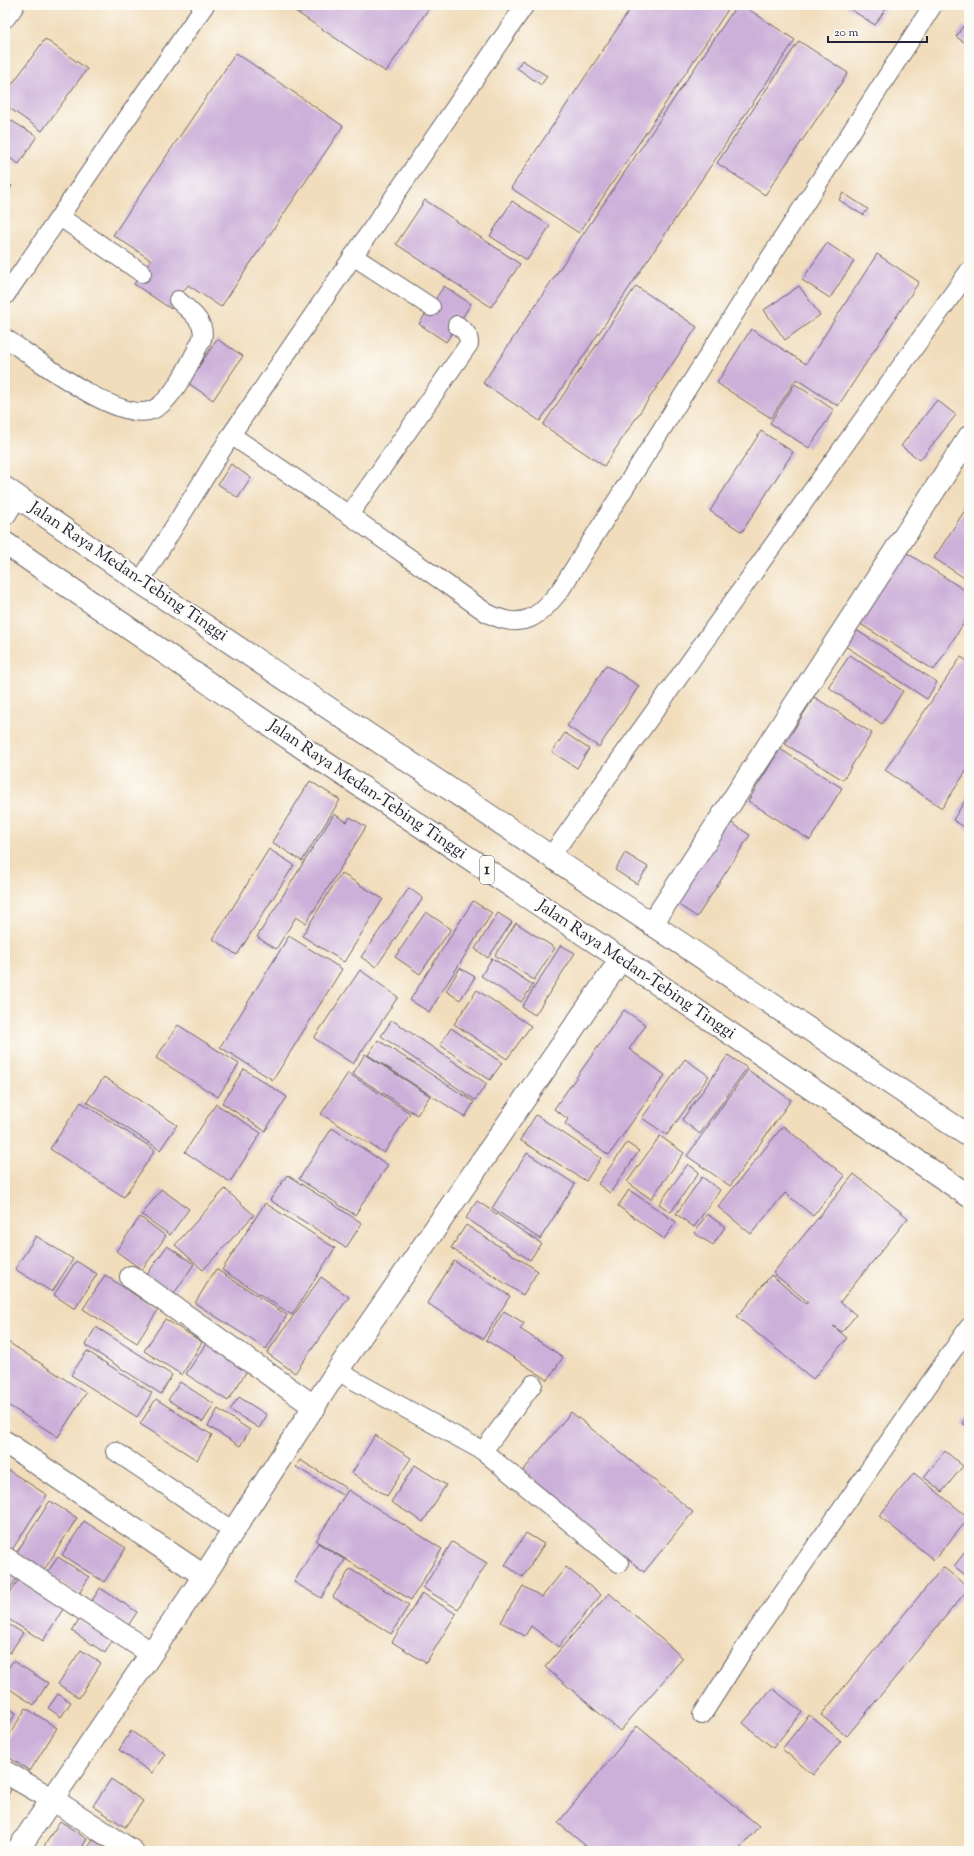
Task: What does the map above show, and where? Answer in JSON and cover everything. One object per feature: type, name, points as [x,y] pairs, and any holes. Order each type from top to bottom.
[{"type":"main road","points":[[5,16],[13,5]]},
{"type":"main road","points":[[652,924],[969,437]]},
{"type":"main road","points":[[5,514],[11,492]]},
{"type":"main road","name":"Jalan Raya Medan-Tebing Tinggi","points":[[11,492],[140,582],[969,1136]]},
{"type":"main road","name":"Jalan Raya Medan-Tebing Tinggi","points":[[5,543],[312,754],[621,958],[969,1196]]},
{"type":"main road","points":[[17,1851],[204,1576],[337,1372],[621,958]]},
{"type":"main road","points":[[131,1277],[315,1407]]},
{"type":"main road","points":[[5,1442],[204,1576]]},
{"type":"main road","points":[[5,1558],[151,1653]]},
{"type":"main road","points":[[5,1772],[52,1799],[132,1851]]},
{"type":"lane","points":[[5,296],[204,5]]},
{"type":"lane","points":[[140,582],[231,435],[525,5]]},
{"type":"lane","points":[[231,435],[349,515],[486,613],[498,619],[511,622],[524,621],[536,616],[548,606],[561,589],[757,278],[933,5]]},
{"type":"lane","points":[[60,217],[142,273]]},
{"type":"lane","points":[[353,256],[431,307]]},
{"type":"lane","points":[[551,856],[969,271]]},
{"type":"lane","points":[[5,338],[100,401],[120,409],[136,413],[152,410],[163,402],[175,389],[205,332],[203,325],[178,300]]},
{"type":"lane","points":[[349,515],[469,344],[469,337],[466,332],[457,325]]},
{"type":"lane","points":[[702,1715],[751,1640],[969,1327]]},
{"type":"lane","points":[[337,1372],[483,1451],[619,1563]]},
{"type":"lane","points":[[483,1451],[533,1384]]},
{"type":"lane","points":[[115,1451],[233,1531]]},
{"type":"building","points":[[286,5],[431,5],[386,72]]},
{"type":"building","points":[[633,5],[731,5],[579,233],[511,188]]},
{"type":"building","points":[[737,5],[742,5],[795,40],[540,421],[483,383]]},
{"type":"building","points":[[848,5],[888,5],[875,25],[847,7]]},
{"type":"building","points":[[963,26],[969,31],[969,45],[956,37]]},
{"type":"building","points":[[45,39],[87,69],[42,131],[5,105],[5,94]]},
{"type":"building","points":[[799,41],[848,73],[765,195],[717,163]]},
{"type":"building","points":[[236,53],[343,126],[221,307],[188,285],[171,309],[134,284],[151,260],[113,235]]},
{"type":"building","points":[[522,60],[547,76],[541,85],[517,68]]},
{"type":"building","points":[[5,117],[37,136],[19,164],[5,155]]},
{"type":"building","points":[[5,182],[12,186],[5,197]]},
{"type":"building","points":[[843,193],[868,209],[863,215],[839,200]]},
{"type":"building","points":[[425,200],[520,264],[491,307],[396,244]]},
{"type":"building","points":[[512,201],[550,226],[527,260],[490,236]]},
{"type":"building","points":[[827,243],[854,261],[830,298],[802,280]]},
{"type":"building","points":[[877,254],[919,282],[838,406],[796,379],[771,418],[717,383],[751,329],[806,364]]},
{"type":"building","points":[[444,286],[471,304],[446,342],[419,324]]},
{"type":"building","points":[[636,286],[697,327],[604,466],[543,425]]},
{"type":"building","points":[[799,286],[820,315],[785,340],[764,310]]},
{"type":"building","points":[[217,339],[243,356],[213,400],[188,383]]},
{"type":"building","points":[[795,384],[834,410],[809,448],[770,423]]},
{"type":"building","points":[[937,400],[956,415],[920,460],[901,446]]},
{"type":"building","points":[[761,431],[793,452],[742,532],[710,511]]},
{"type":"building","points":[[231,464],[251,478],[238,498],[218,484]]},
{"type":"building","points":[[969,504],[969,581],[934,558]]},
{"type":"building","points":[[901,549],[969,593],[969,615],[934,670],[854,620]]},
{"type":"building","points":[[853,628],[937,682],[927,699],[842,644]]},
{"type":"building","points":[[850,655],[903,691],[882,724],[828,687]]},
{"type":"building","points":[[961,657],[969,662],[969,767],[942,808],[885,770]]},
{"type":"building","points":[[606,665],[639,686],[599,747],[567,726]]},
{"type":"building","points":[[814,697],[872,733],[843,780],[785,744]]},
{"type":"building","points":[[565,733],[589,749],[577,768],[552,752]]},
{"type":"building","points":[[780,749],[842,788],[810,840],[748,801]]},
{"type":"building","points":[[310,781],[340,800],[302,861],[272,842]]},
{"type":"building","points":[[969,794],[969,830],[953,820]]},
{"type":"building","points":[[334,814],[347,822],[350,817],[366,827],[306,923],[296,917],[276,949],[257,937]]},
{"type":"building","points":[[724,818],[750,835],[697,917],[671,900]]},
{"type":"building","points":[[269,849],[294,865],[237,955],[213,939]]},
{"type":"building","points":[[625,853],[648,867],[637,884],[615,870]]},
{"type":"building","points":[[341,873],[383,899],[344,962],[302,936]]},
{"type":"building","points":[[409,888],[423,898],[376,967],[361,957]]},
{"type":"building","points":[[473,901],[492,913],[429,1012],[410,1000]]},
{"type":"building","points":[[426,912],[451,929],[420,974],[395,957]]},
{"type":"building","points":[[498,913],[512,922],[488,958],[475,949]]},
{"type":"building","points":[[516,923],[555,948],[534,980],[495,955]]},
{"type":"building","points":[[289,936],[342,969],[273,1080],[220,1047]]},
{"type":"building","points":[[561,945],[575,953],[535,1015],[522,1007]]},
{"type":"building","points":[[492,958],[533,985],[521,1002],[481,976]]},
{"type":"building","points":[[460,968],[475,977],[460,1000],[446,991]]},
{"type":"building","points":[[360,970],[398,997],[353,1064],[314,1038]]},
{"type":"building","points":[[477,990],[531,1026],[507,1059],[454,1024]]},
{"type":"building","points":[[624,1010],[646,1025],[629,1049],[665,1075],[609,1155],[565,1124],[568,1119],[554,1109]]},
{"type":"building","points":[[392,1020],[487,1084],[475,1100],[381,1036]]},
{"type":"building","points":[[178,1025],[239,1064],[218,1097],[156,1058]]},
{"type":"building","points":[[451,1028],[502,1063],[490,1080],[440,1045]]},
{"type":"building","points":[[378,1040],[474,1102],[465,1117],[368,1055]]},
{"type":"building","points":[[365,1054],[430,1096],[417,1115],[353,1074]]},
{"type":"building","points":[[728,1055],[747,1068],[700,1134],[682,1120]]},
{"type":"building","points":[[685,1059],[709,1076],[667,1135],[642,1118]]},
{"type":"building","points":[[244,1069],[287,1097],[265,1131],[222,1103]]},
{"type":"building","points":[[748,1070],[791,1100],[730,1186],[687,1156]]},
{"type":"building","points":[[348,1073],[410,1113],[384,1153],[321,1114]]},
{"type":"building","points":[[104,1077],[177,1125],[160,1150],[87,1102]]},
{"type":"building","points":[[81,1102],[155,1150],[124,1197],[50,1149]]},
{"type":"building","points":[[216,1104],[261,1133],[230,1182],[185,1152]]},
{"type":"building","points":[[536,1115],[601,1158],[586,1181],[520,1140]]},
{"type":"building","points":[[783,1126],[845,1176],[813,1216],[785,1193],[751,1234],[718,1207]]},
{"type":"building","points":[[332,1128],[388,1165],[355,1215],[299,1179]]},
{"type":"building","points":[[660,1136],[684,1153],[651,1199],[627,1182]]},
{"type":"building","points":[[627,1143],[639,1151],[610,1193],[598,1184]]},
{"type":"building","points":[[527,1153],[575,1184],[540,1239],[492,1208]]},
{"type":"building","points":[[688,1164],[699,1172],[671,1212],[659,1204]]},
{"type":"building","points":[[854,1174],[908,1218],[840,1302],[856,1315],[842,1332],[833,1326],[847,1338],[813,1379],[737,1317],[771,1275],[806,1304],[808,1302],[773,1273]]},
{"type":"building","points":[[287,1175],[362,1223],[346,1248],[270,1200]]},
{"type":"building","points":[[702,1177],[720,1190],[694,1227],[676,1214]]},
{"type":"building","points":[[161,1189],[189,1209],[170,1235],[142,1215]]},
{"type":"building","points":[[225,1189],[254,1215],[203,1270],[175,1245]]},
{"type":"building","points":[[629,1190],[676,1222],[664,1239],[618,1206]]},
{"type":"building","points":[[477,1201],[541,1243],[530,1260],[466,1218]]},
{"type":"building","points":[[265,1203],[335,1248],[292,1315],[222,1270]]},
{"type":"building","points":[[707,1214],[725,1227],[713,1245],[694,1233]]},
{"type":"building","points":[[140,1217],[166,1236],[142,1270],[116,1251]]},
{"type":"building","points":[[466,1225],[538,1271],[523,1295],[451,1248]]},
{"type":"building","points":[[36,1236],[73,1259],[52,1292],[15,1269]]},
{"type":"building","points":[[167,1246],[194,1264],[173,1295],[146,1276]]},
{"type":"building","points":[[76,1261],[97,1274],[75,1309],[54,1295]]},
{"type":"building","points":[[454,1261],[510,1296],[483,1339],[427,1303]]},
{"type":"building","points":[[216,1269],[287,1315],[266,1349],[195,1303]]},
{"type":"building","points":[[105,1275],[158,1310],[137,1343],[83,1309]]},
{"type":"building","points":[[321,1277],[349,1297],[295,1373],[267,1353]]},
{"type":"building","points":[[504,1311],[524,1323],[520,1329],[563,1357],[548,1380],[486,1340]]},
{"type":"building","points":[[165,1319],[202,1342],[182,1375],[144,1351]]},
{"type":"building","points":[[96,1327],[172,1375],[161,1394],[85,1345]]},
{"type":"building","points":[[8,1342],[86,1393],[58,1437],[5,1403],[5,1346]]},
{"type":"building","points":[[207,1342],[248,1369],[228,1401],[186,1374]]},
{"type":"building","points":[[87,1351],[152,1393],[137,1417],[71,1375]]},
{"type":"building","points":[[180,1382],[214,1404],[203,1422],[168,1400]]},
{"type":"building","points":[[239,1397],[267,1415],[259,1428],[230,1410]]},
{"type":"building","points":[[156,1399],[212,1435],[197,1460],[140,1424]]},
{"type":"building","points":[[218,1409],[250,1430],[240,1446],[208,1426]]},
{"type":"building","points":[[571,1412],[693,1512],[644,1572],[522,1472]]},
{"type":"building","points":[[969,1414],[969,1428],[962,1423]]},
{"type":"building","points":[[375,1435],[411,1458],[387,1496],[352,1473]]},
{"type":"building","points":[[945,1451],[963,1466],[942,1492],[924,1477]]},
{"type":"building","points":[[300,1460],[346,1488],[342,1495],[296,1467]]},
{"type":"building","points":[[415,1465],[446,1485],[423,1522],[391,1502]]},
{"type":"building","points":[[5,1468],[47,1495],[12,1550],[5,1546]]},
{"type":"building","points":[[914,1473],[969,1518],[934,1560],[879,1516]]},
{"type":"building","points":[[348,1490],[442,1549],[411,1600],[316,1541]]},
{"type":"building","points":[[50,1501],[77,1518],[44,1570],[17,1552]]},
{"type":"building","points":[[84,1521],[126,1548],[104,1582],[62,1555]]},
{"type":"building","points":[[526,1533],[544,1544],[523,1577],[505,1565]]},
{"type":"building","points":[[452,1542],[487,1563],[458,1609],[423,1588]]},
{"type":"building","points":[[318,1543],[345,1560],[321,1598],[294,1582]]},
{"type":"building","points":[[969,1547],[969,1578],[954,1566]]},
{"type":"building","points":[[58,1557],[89,1577],[79,1594],[47,1573]]},
{"type":"building","points":[[5,1565],[19,1575],[5,1596]]},
{"type":"building","points":[[566,1567],[601,1595],[558,1647],[531,1626],[525,1636],[501,1622],[523,1586],[542,1597]]},
{"type":"building","points":[[943,1567],[969,1588],[847,1736],[821,1715]]},
{"type":"building","points":[[350,1569],[409,1605],[391,1634],[333,1597]]},
{"type":"building","points":[[18,1580],[63,1609],[43,1641],[5,1617],[5,1601]]},
{"type":"building","points":[[100,1588],[137,1612],[128,1626],[91,1602]]},
{"type":"building","points":[[422,1593],[456,1614],[426,1663],[392,1642]]},
{"type":"building","points":[[609,1593],[683,1658],[620,1731],[545,1667]]},
{"type":"building","points":[[81,1616],[114,1637],[105,1653],[72,1631]]},
{"type":"building","points":[[5,1622],[23,1633],[10,1653],[5,1650]]},
{"type":"building","points":[[81,1650],[101,1663],[79,1698],[58,1684]]},
{"type":"building","points":[[13,1661],[48,1683],[34,1705],[5,1686],[5,1673]]},
{"type":"building","points":[[772,1688],[802,1712],[773,1748],[743,1723]]},
{"type":"building","points":[[58,1694],[71,1702],[61,1717],[48,1708]]},
{"type":"building","points":[[5,1706],[16,1713],[5,1730]]},
{"type":"building","points":[[26,1708],[57,1728],[30,1771],[5,1755],[5,1742]]},
{"type":"building","points":[[809,1715],[841,1741],[813,1775],[782,1749]]},
{"type":"building","points":[[637,1726],[759,1826],[738,1851],[592,1851],[558,1823]]},
{"type":"building","points":[[131,1731],[165,1754],[152,1773],[119,1750]]},
{"type":"building","points":[[111,1779],[143,1801],[125,1827],[93,1806]]},
{"type":"building","points":[[5,1783],[12,1788],[5,1800]]},
{"type":"building","points":[[60,1821],[87,1839],[80,1851],[41,1851]]},
{"type":"building","points":[[93,1840],[111,1851],[86,1851]]}]
